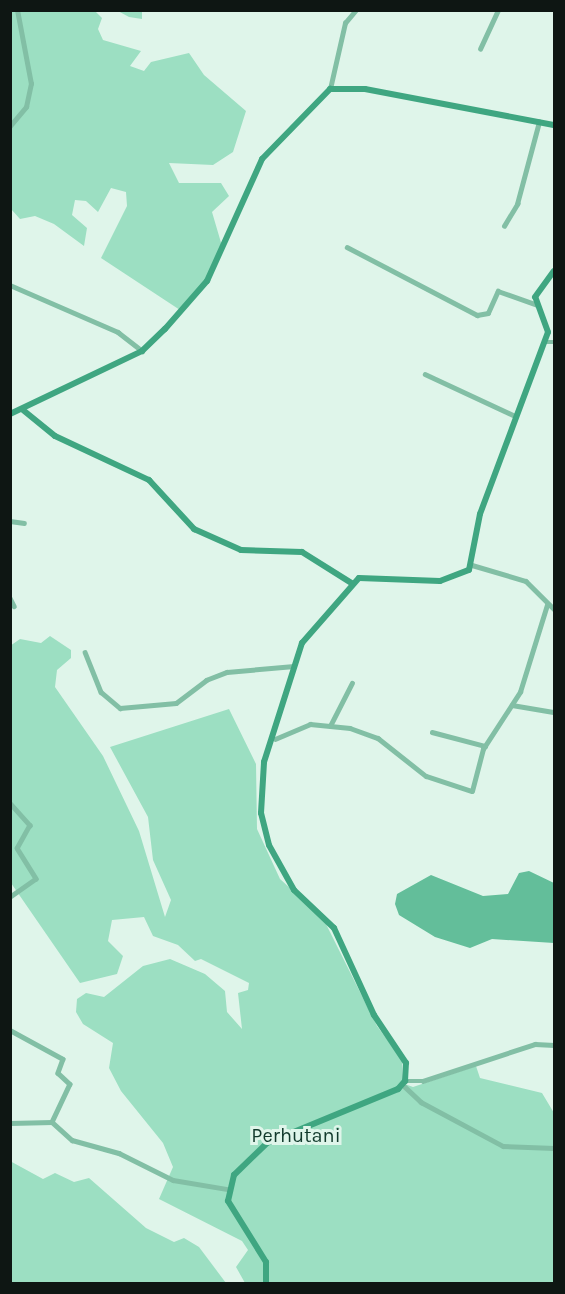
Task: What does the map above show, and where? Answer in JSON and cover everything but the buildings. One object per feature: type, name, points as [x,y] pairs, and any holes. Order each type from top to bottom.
[{"type":"street","points":[[10,126],[26,107],[31,84],[17,10]]},
{"type":"street","points":[[10,414],[23,410],[142,351],[207,281],[262,159],[330,89],[345,23],[356,10]]},
{"type":"street","points":[[480,49],[498,10]]},
{"type":"street","points":[[330,89],[365,89],[555,125]]},
{"type":"street","points":[[504,225],[517,204],[539,123]]},
{"type":"street","points":[[347,247],[477,315],[487,315],[498,291],[538,305]]},
{"type":"street","points":[[555,271],[537,293],[538,305],[548,325],[544,342],[515,416],[502,464],[477,523],[472,565],[466,574],[440,581],[362,576],[353,584],[304,639],[294,666],[275,739],[262,770],[265,835],[289,883],[334,928],[374,1015],[405,1057],[404,1083],[420,1102],[503,1146],[554,1148],[555,1141]]},
{"type":"street","points":[[10,285],[118,332],[142,351]]},
{"type":"street","points":[[544,342],[555,342]]},
{"type":"street","points":[[425,374],[515,416]]},
{"type":"street","points":[[23,410],[55,436],[148,480],[194,529],[241,550],[302,552],[353,584]]},
{"type":"street","points":[[12,522],[24,523]]},
{"type":"street","points":[[472,565],[526,581],[547,605],[555,609]]},
{"type":"street","points":[[10,598],[14,606]]},
{"type":"street","points":[[275,739],[310,723],[371,735],[426,776],[470,792],[485,746],[512,705],[537,650],[547,605]]},
{"type":"street","points":[[85,652],[101,692],[120,708],[176,703],[206,680],[227,672],[294,666]]},
{"type":"street","points":[[329,726],[352,683]]},
{"type":"street","points":[[512,705],[555,712]]},
{"type":"street","points":[[432,732],[485,746]]},
{"type":"street","points":[[10,804],[30,825],[17,848],[36,879],[10,897]]},
{"type":"street","points":[[10,1030],[63,1059],[58,1073],[70,1084],[52,1122]]},
{"type":"street","points":[[266,1284],[266,1262],[228,1201],[227,1189],[234,1175],[267,1143],[355,1110],[404,1083],[423,1081],[528,1046],[555,1045]]},
{"type":"street","points":[[10,1123],[52,1122],[72,1140],[119,1153],[173,1180],[227,1189]]},
{"type":"green space","points":[[11,11],[95,11],[102,18],[98,29],[103,40],[141,51],[130,66],[144,71],[151,62],[189,53],[204,75],[246,111],[233,152],[213,165],[169,163],[179,183],[221,183],[229,196],[212,212],[222,246],[208,277],[180,310],[101,258],[127,206],[126,192],[111,188],[98,212],[86,201],[75,200],[72,215],[87,228],[84,246],[54,224],[35,216],[20,219],[11,209]]},
{"type":"green space","points":[[118,11],[142,11],[142,19],[129,17]]},
{"type":"green space","name":"Perhutani","points":[[50,636],[71,650],[71,658],[57,670],[55,687],[103,756],[139,831],[165,917],[171,900],[153,860],[148,817],[110,747],[229,709],[256,764],[257,829],[280,879],[323,918],[377,1026],[402,1060],[402,1083],[413,1087],[476,1066],[480,1078],[542,1093],[554,1113],[554,1283],[245,1283],[236,1267],[248,1250],[242,1241],[159,1199],[173,1167],[163,1143],[121,1091],[109,1068],[113,1043],[83,1024],[76,1012],[77,999],[86,993],[104,997],[143,966],[170,959],[205,974],[225,991],[227,1012],[242,1029],[238,993],[248,990],[249,983],[201,959],[195,961],[178,945],[153,936],[144,917],[112,920],[108,941],[123,956],[117,974],[80,983],[11,883],[10,646],[20,639],[41,643]]},
{"type":"green space","points":[[10,1161],[43,1179],[55,1173],[74,1182],[89,1178],[146,1228],[174,1242],[184,1238],[199,1247],[226,1283],[11,1283]]},
{"type":"shaded area","points":[[529,871],[554,883],[554,943],[492,939],[470,948],[435,937],[399,915],[395,904],[397,894],[431,875],[483,896],[508,894],[519,873]]}]
